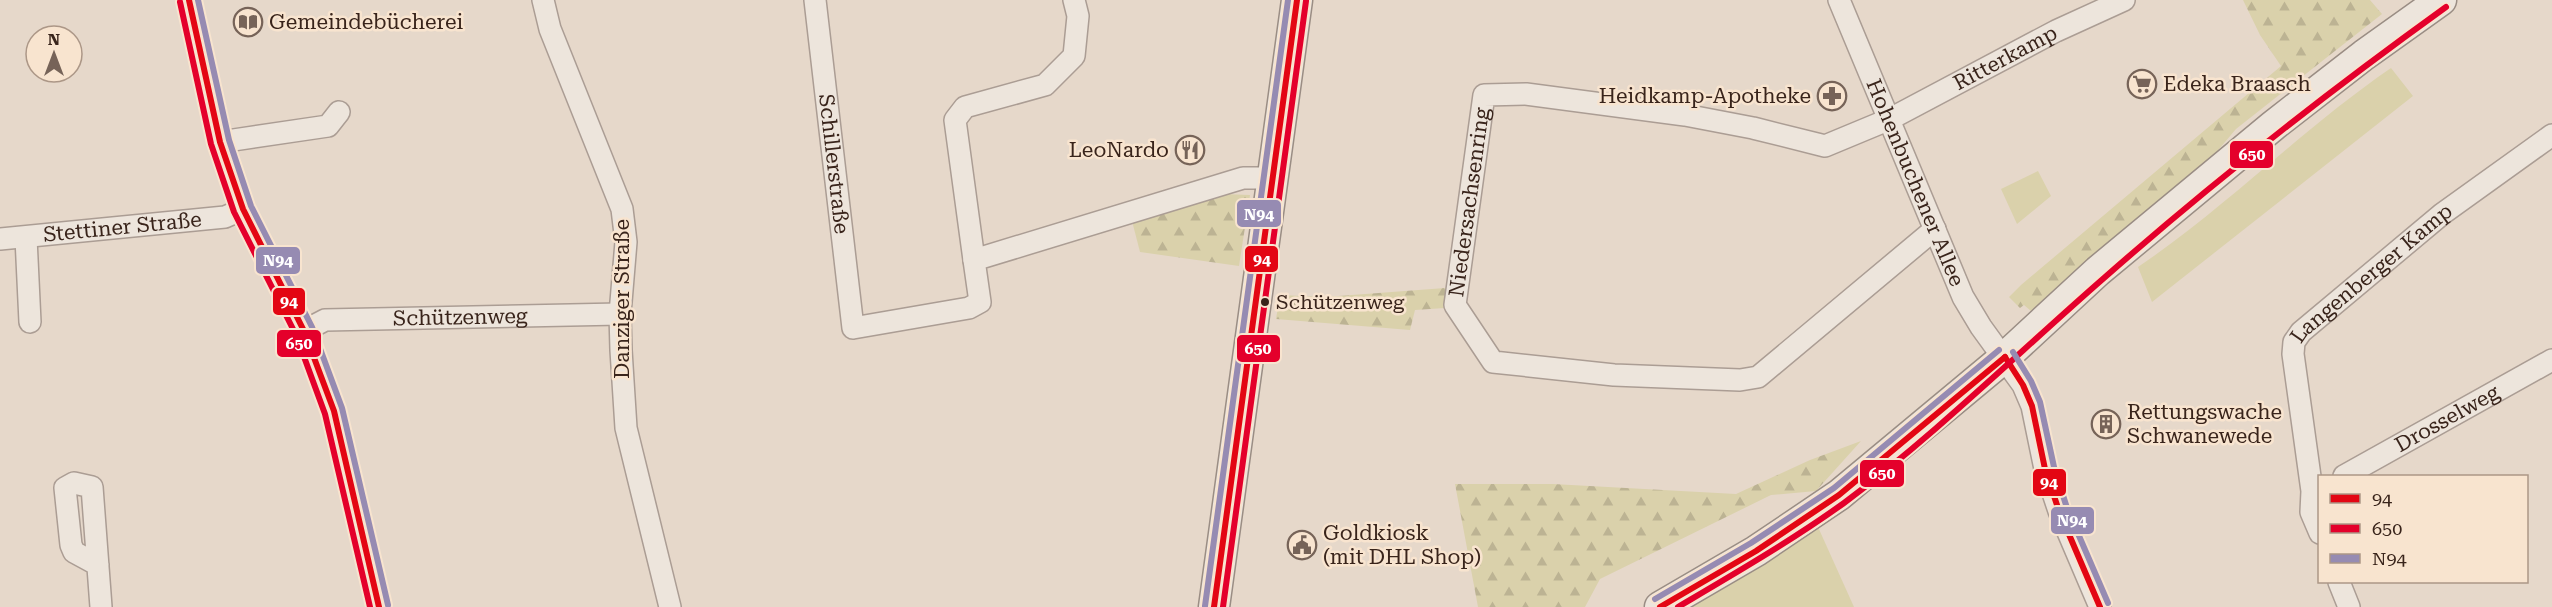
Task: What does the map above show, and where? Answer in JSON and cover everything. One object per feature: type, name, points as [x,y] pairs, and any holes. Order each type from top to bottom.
[{"type":"main road","points":[[1214,607],[1297,0]]},
{"type":"main road","points":[[1660,607],[1756,551],[1839,495],[2005,357],[2098,271],[2265,132],[2364,55],[2440,0]]},
{"type":"street","points":[[189,0],[220,142],[243,209],[303,331],[334,411],[379,607]]},
{"type":"street","name":"Danziger Straße","points":[[543,0],[550,29],[622,209],[626,242],[620,314],[626,428],[668,600]]},
{"type":"street","name":"Schillerstraße","points":[[815,0],[853,328],[980,302],[974,260]]},
{"type":"street","points":[[1074,0],[1078,16],[1074,56],[1045,85],[964,107],[955,120],[974,260],[1243,178],[1274,178]]},
{"type":"street","name":"Hohenbuchener Allee","points":[[1839,0],[1963,297],[1981,327],[2024,384],[2032,406],[2045,469],[2059,511],[2100,607]]},
{"type":"street","name":"Ritterkamp","points":[[1890,119],[2056,31],[2124,0]]},
{"type":"street","name":"Niedersachsenring","points":[[1890,119],[1825,146],[1753,128],[1685,115],[1526,94],[1484,94],[1455,305],[1493,362],[1614,375],[1740,380],[1758,377],[1935,229]]},
{"type":"street","points":[[220,142],[328,126],[339,112]]},
{"type":"street","name":"Langenberger Kamp","points":[[2318,530],[2311,512],[2316,489],[2300,423],[2292,354],[2294,342],[2301,332],[2442,214],[2552,135]]},
{"type":"street","name":"Stettiner Straße","points":[[0,239],[225,217],[243,209]]},
{"type":"street","points":[[26,238],[30,322]]},
{"type":"street","name":"Schützenweg","points":[[303,331],[325,320],[620,314]]},
{"type":"street","name":"Drosselweg","points":[[2348,475],[2552,360]]},
{"type":"street","points":[[98,565],[101,607]]},
{"type":"street","points":[[2339,583],[2349,607]]},
{"type":"green space","points":[[2243,0],[2370,0],[2382,14],[2236,129],[2214,155],[2031,311],[2024,305],[2020,308],[2009,297],[2021,285],[2281,66],[2260,35]]},
{"type":"green space","points":[[2391,68],[2413,96],[2152,302],[2138,267],[2203,219],[2326,116]]},
{"type":"green space","points":[[2038,171],[2051,196],[2017,224],[2001,189]]},
{"type":"green space","points":[[1223,194],[1250,195],[1239,266],[1140,252],[1132,221]]},
{"type":"green space","points":[[1445,288],[1445,308],[1415,310],[1410,330],[1276,319],[1280,295],[1325,297]]},
{"type":"green space","points":[[1861,441],[1816,491],[1771,495],[1600,579],[1585,607],[1478,607],[1455,484],[1553,484],[1736,494],[1810,460]]},
{"type":"green space","points":[[1818,527],[1854,607],[1689,607]]},
{"type":"transit line","name":"94","points":[[189,0],[220,142],[243,209],[304,331],[334,411],[379,607]]},
{"type":"transit line","name":"N94","points":[[198,0],[229,140],[251,206],[312,327],[342,408],[388,605]]},
{"type":"transit line","name":"N94","points":[[1205,606],[1288,0]]},
{"type":"transit line","name":"94","points":[[1214,607],[1297,0]]},
{"type":"transit line","name":"650","points":[[1223,607],[1306,1]]},
{"type":"transit line","name":"650","points":[[180,2],[211,144],[234,212],[296,335],[325,414],[370,607]]},
{"type":"transit line","name":"650","points":[[1678,607],[1804,531],[1878,477],[2104,278],[2229,172],[2446,7]]},
{"type":"transit line","name":"N94","points":[[1655,599],[1751,543],[1834,488],[1999,350]]},
{"type":"transit line","name":"N94","points":[[2013,352],[2031,381],[2040,402],[2054,467],[2067,508],[2108,603]]},
{"type":"transit line","name":"94","points":[[2005,357],[2023,385],[2032,406],[2045,469],[2059,511],[2100,607]]},
{"type":"transit line","name":"94","points":[[1660,607],[1756,551],[1839,495],[2005,357]]},
{"type":"place","name":"Gemeindebücherei","points":[[248,22]]},
{"type":"place","name":"Edeka Braasch","points":[[2142,84]]},
{"type":"place","name":"Heidkamp-Apotheke","points":[[1832,96]]},
{"type":"place","name":"LeoNardo","points":[[1190,150]]},
{"type":"place","name":"Schützenweg","points":[[1265,302]]},
{"type":"place","name":"Rettungswache Schwanewede","points":[[2106,424]]},
{"type":"place","name":"Goldkiosk (mit DHL Shop)","points":[[1302,545]]}]
